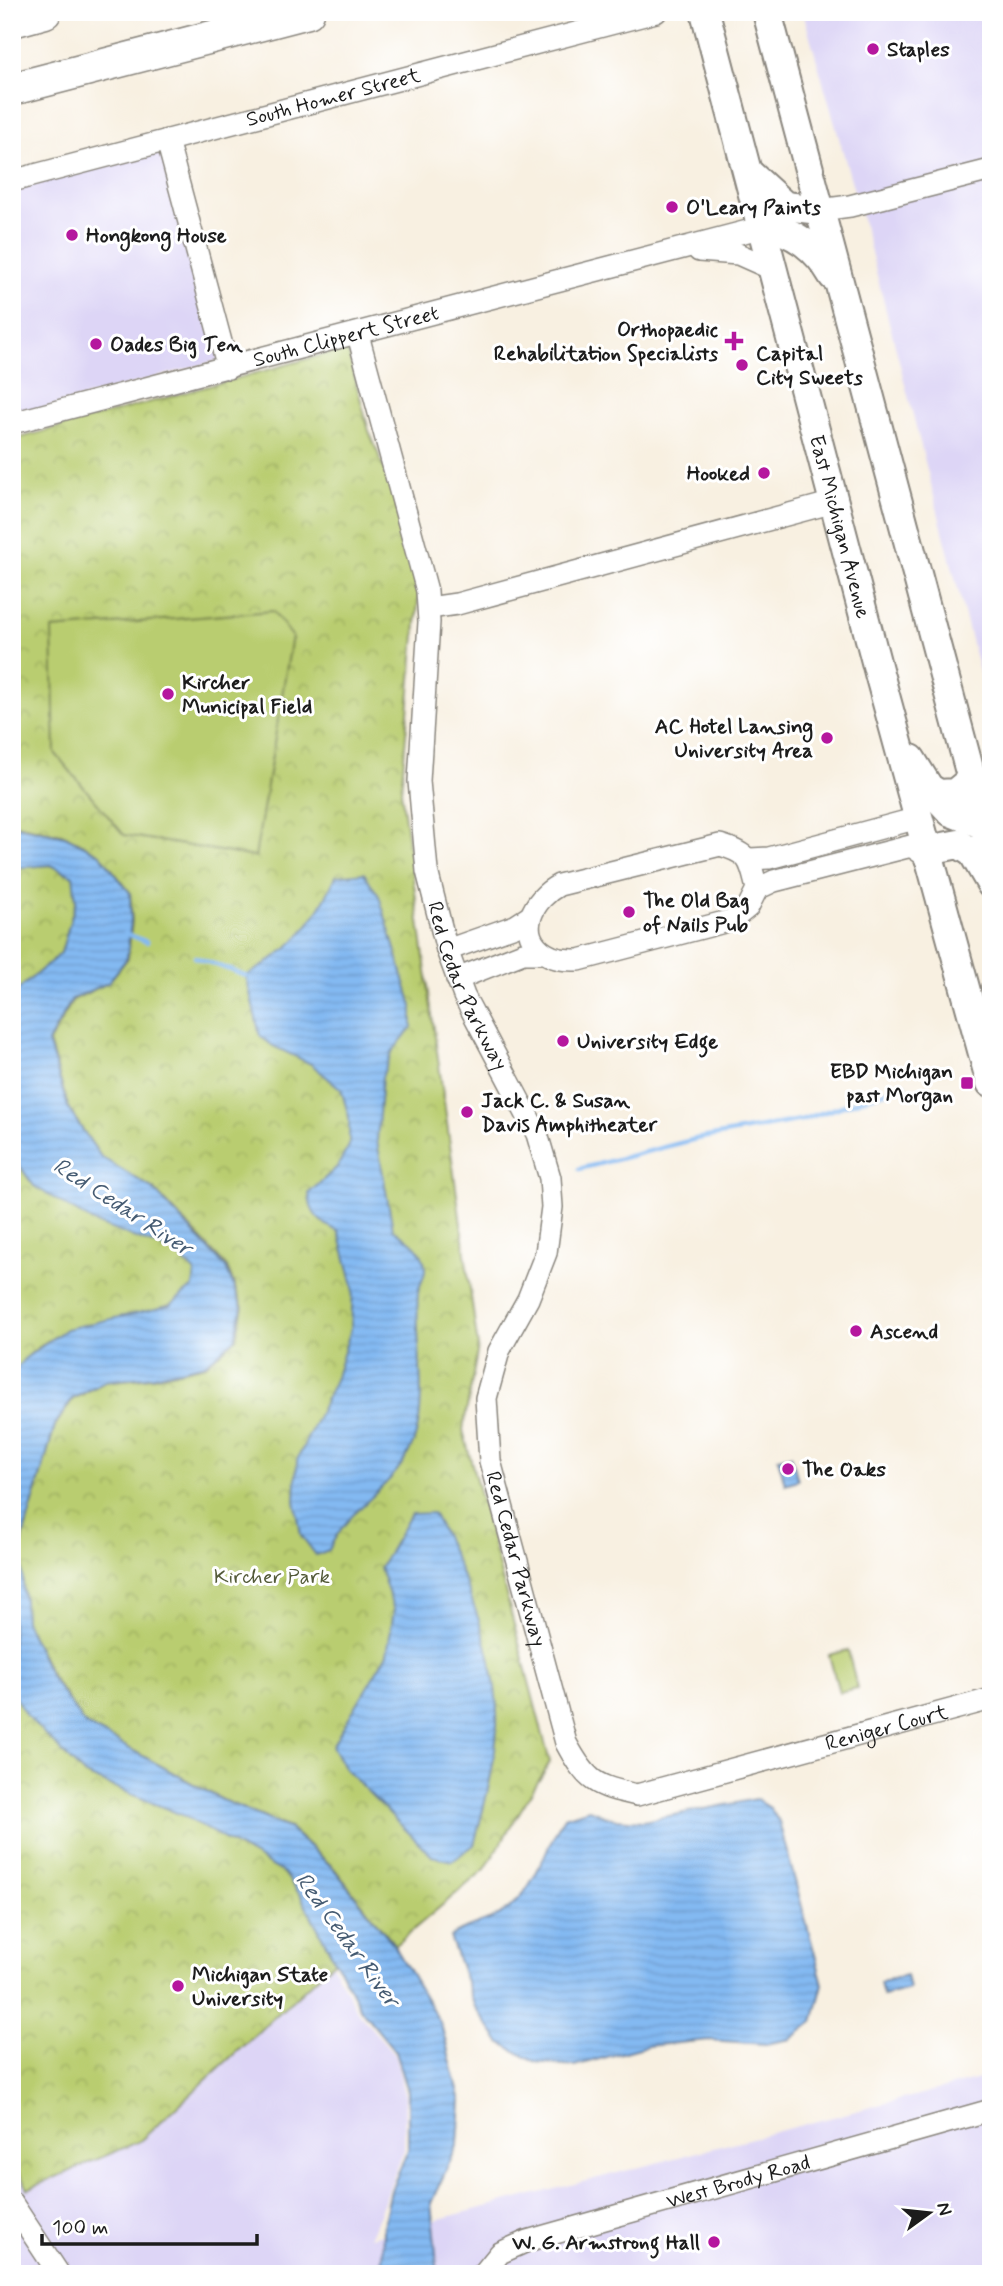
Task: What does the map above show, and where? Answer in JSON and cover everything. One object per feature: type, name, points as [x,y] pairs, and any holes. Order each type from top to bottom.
[{"type":"highway","points":[[12,19],[27,12]]},
{"type":"highway","points":[[12,19],[45,12]]},
{"type":"highway","points":[[12,89],[308,12]]},
{"type":"main road","name":"East Michigan Avenue","points":[[705,12],[894,730],[991,1083]]},
{"type":"main road","points":[[767,12],[972,779],[991,884]]},
{"type":"main road","points":[[743,156],[754,181],[779,203],[797,210],[820,210]]},
{"type":"main road","points":[[763,227],[784,230],[805,243],[825,262],[842,290]]},
{"type":"main road","points":[[894,730],[929,788],[983,843]]},
{"type":"main road","points":[[929,788],[939,794],[950,794],[960,791],[972,779]]},
{"type":"main road","points":[[918,818],[983,843]]},
{"type":"main road","points":[[929,858],[938,848],[953,843],[983,843]]},
{"type":"street","name":"South Homer Street","points":[[12,181],[656,12]]},
{"type":"street","points":[[167,140],[228,368]]},
{"type":"street","points":[[820,210],[850,206],[991,170]]},
{"type":"street","name":"South Clippert Street","points":[[12,424],[763,227]]},
{"type":"street","name":"South Clippert Street","points":[[679,251],[731,252],[774,270]]},
{"type":"street","name":"Red Cedar Parkway","points":[[358,335],[422,567],[429,608],[419,781],[427,871],[457,979],[537,1134],[550,1178],[552,1207],[547,1253],[528,1300],[499,1351],[486,1398],[490,1461],[566,1744],[582,1773],[607,1789],[637,1795],[784,1754]]},
{"type":"street","points":[[429,608],[457,604],[834,502]]},
{"type":"street","points":[[447,950],[515,926],[529,917],[544,893],[559,885],[720,845],[738,850],[750,859],[769,858],[918,818]]},
{"type":"street","points":[[457,979],[523,953],[544,953],[559,959],[579,960],[732,920],[748,907],[757,889],[774,881],[911,846],[929,858]]},
{"type":"street","points":[[750,859],[757,889]]},
{"type":"street","points":[[529,917],[533,937],[544,953]]},
{"type":"street","name":"Reniger Court","points":[[784,1754],[991,1699]]},
{"type":"street","name":"West Brody Road","points":[[487,2268],[512,2246],[527,2241],[991,2110]]},
{"type":"street","points":[[12,2203],[59,2274]]},
{"type":"shaded area","points":[[803,12],[991,12],[991,717],[865,229]]},
{"type":"shaded area","points":[[162,147],[219,360],[12,417],[12,188]]},
{"type":"shaded area","name":"Michigan State University","points":[[12,1699],[22,1717],[83,1779],[299,1901],[358,2013],[394,2054],[405,2093],[404,2150],[370,2237],[991,2076],[991,2274],[12,2274]]},
{"type":"green space","name":"Kircher Park","points":[[347,348],[369,431],[392,487],[419,591],[401,791],[478,1347],[463,1430],[550,1762],[485,1869],[395,1945],[334,1868],[290,1828],[223,1800],[85,1724],[51,1675],[25,1621],[21,1545],[55,1426],[73,1399],[105,1382],[153,1377],[206,1365],[236,1339],[243,1307],[227,1267],[154,1189],[101,1157],[69,1109],[49,1042],[73,1000],[108,983],[128,958],[132,921],[130,892],[100,854],[66,835],[12,823],[12,703],[16,681],[19,579],[12,537],[12,440]]},
{"type":"green space","name":"Kircher Municipal Field","points":[[273,611],[292,636],[255,857],[124,835],[55,753],[52,629]]},
{"type":"green space","points":[[51,865],[74,876],[76,901],[61,953],[12,995],[12,868]]},
{"type":"green space","points":[[12,1155],[34,1186],[143,1240],[177,1253],[196,1271],[193,1287],[167,1306],[65,1332],[47,1341],[12,1374]]},
{"type":"green space","points":[[848,1650],[857,1688],[839,1692],[829,1655]]},
{"type":"green space","points":[[12,1692],[26,1715],[85,1775],[182,1815],[284,1873],[301,1896],[335,1961],[140,2141],[28,2189],[12,2161]]},
{"type":"water","name":"Red Cedar River","points":[[12,825],[65,836],[100,854],[130,893],[131,921],[127,958],[108,983],[72,999],[48,1042],[69,1110],[101,1157],[153,1189],[226,1268],[242,1307],[235,1339],[205,1364],[154,1376],[105,1381],[72,1399],[55,1425],[21,1545],[25,1621],[50,1676],[85,1724],[222,1800],[290,1829],[333,1868],[394,1945],[441,2024],[461,2101],[458,2144],[431,2203],[438,2274],[382,2274],[383,2226],[391,2190],[408,2150],[408,2091],[396,2052],[361,2010],[301,1896],[284,1873],[182,1815],[85,1775],[26,1715],[12,1692],[12,1374],[24,1359],[66,1329],[169,1306],[193,1287],[195,1272],[177,1253],[95,1223],[34,1186],[12,1155],[12,995],[61,953],[76,901],[73,876],[51,865],[12,868]]},
{"type":"water","points":[[364,873],[379,896],[412,1006],[412,1027],[392,1052],[382,1077],[377,1141],[393,1229],[409,1240],[424,1261],[417,1312],[421,1375],[420,1416],[416,1435],[401,1466],[346,1523],[329,1550],[316,1555],[301,1535],[295,1501],[297,1460],[335,1380],[351,1329],[353,1286],[339,1232],[317,1217],[311,1207],[309,1193],[337,1167],[349,1146],[349,1117],[341,1089],[311,1064],[273,1046],[260,1036],[246,976],[276,956],[300,935],[319,909],[336,876]]},
{"type":"water","name":"The Oaks","points":[[791,1455],[798,1480],[785,1484],[778,1458]]},
{"type":"water","points":[[433,1513],[456,1561],[477,1616],[486,1644],[496,1700],[494,1755],[474,1845],[452,1861],[432,1856],[345,1769],[332,1746],[387,1654],[394,1610],[380,1568],[411,1514]]},
{"type":"water","points":[[756,1799],[770,1808],[779,1822],[823,1984],[813,2022],[791,2039],[765,2044],[709,2040],[647,2046],[574,2066],[535,2062],[500,2042],[475,2007],[450,1937],[499,1915],[522,1896],[564,1817],[589,1809],[614,1819],[643,1821]]},
{"type":"water","points":[[906,1975],[909,1989],[883,1996],[880,1982]]},
{"type":"waterway","points":[[125,933],[147,942]]},
{"type":"waterway","points":[[195,957],[246,976]]},
{"type":"waterway","points":[[579,1169],[696,1139],[801,1120],[905,1085]]},
{"type":"place","name":"Staples","points":[[873,49]]},
{"type":"place","name":"O'Leary Paints","points":[[672,207]]},
{"type":"place","name":"Hongkong House","points":[[72,235]]},
{"type":"place","name":"Orthopaedic Rehabilitation Specialists","points":[[734,341]]},
{"type":"place","name":"Oades Big Ten","points":[[96,344]]},
{"type":"place","name":"Capital City Sweets","points":[[742,365]]},
{"type":"place","name":"Hooked","points":[[764,473]]},
{"type":"place","name":"Kircher Municipal Field","points":[[168,694]]},
{"type":"place","name":"AC Hotel Lansing University Area","points":[[827,738]]},
{"type":"place","name":"The Old Bag of Nails Pub","points":[[629,912]]},
{"type":"place","name":"University Edge","points":[[563,1041]]},
{"type":"place","name":"EBD Michigan past Morgan","points":[[967,1083]]},
{"type":"place","name":"Jack C. & Susan Davis Amphitheater","points":[[467,1112]]},
{"type":"place","name":"Ascend","points":[[856,1331]]},
{"type":"place","name":"The Oaks","points":[[788,1469]]},
{"type":"place","name":"Michigan State University","points":[[178,1986]]},
{"type":"place","name":"W. G. Armstrong Hall","points":[[714,2242]]}]
